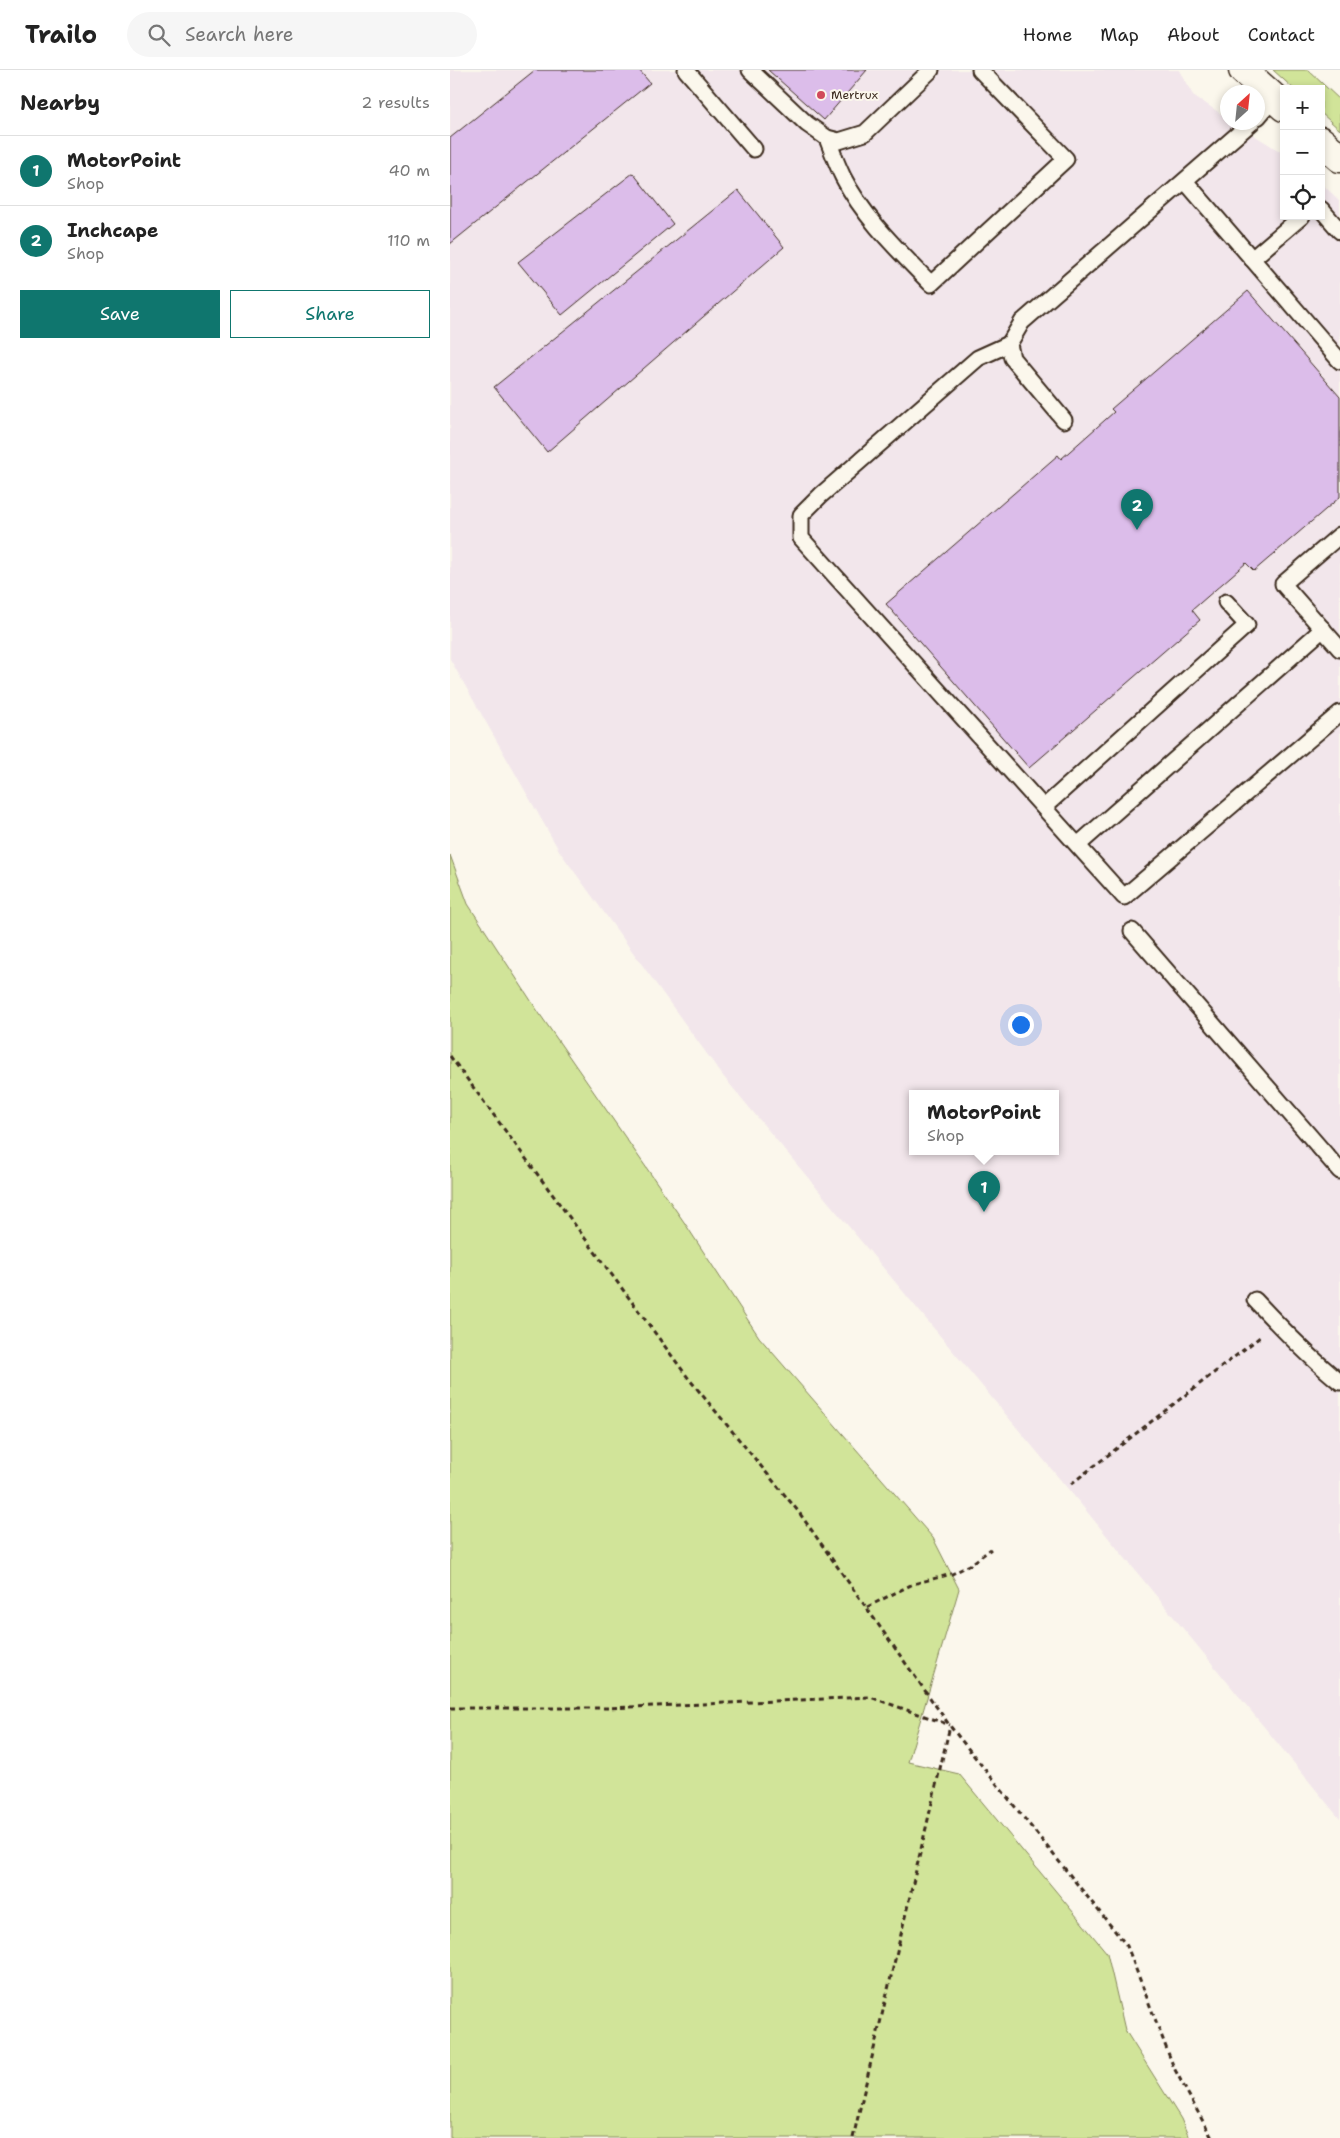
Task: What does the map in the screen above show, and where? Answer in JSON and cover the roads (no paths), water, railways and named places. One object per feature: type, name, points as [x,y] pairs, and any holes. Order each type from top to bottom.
[{"type":"street","points":[[1243,70],[1272,107]]},
{"type":"street","points":[[1325,145],[1340,158]]},
{"type":"lane","points":[[686,70],[754,149]]},
{"type":"lane","points":[[750,70],[807,124],[827,138],[839,141],[865,133],[931,70]]},
{"type":"lane","points":[[827,138],[843,178],[860,204],[892,244],[930,284],[1066,159],[980,70]]},
{"type":"lane","points":[[1243,130],[1022,322],[1009,344],[978,358],[821,495],[802,515],[801,538],[1124,897],[1340,714]]},
{"type":"lane","points":[[1185,181],[1340,361]]},
{"type":"lane","points":[[1325,213],[1340,230]]},
{"type":"lane","points":[[1252,259],[1297,220]]},
{"type":"lane","points":[[1009,344],[1012,358],[1064,420]]},
{"type":"lane","points":[[1340,535],[1283,584],[1340,649]]},
{"type":"lane","points":[[1044,807],[1247,625],[1226,602]]},
{"type":"lane","points":[[1078,845],[1322,629]]},
{"type":"lane","points":[[1132,931],[1340,1171]]},
{"type":"lane","points":[[1255,1300],[1322,1368],[1340,1382]]},
{"type":"place","name":"Mertrux","points":[[821,95]]},
{"type":"place","name":"Inchcape","points":[[1137,530]]},
{"type":"place","name":"MotorPoint","points":[[984,1212]]}]
